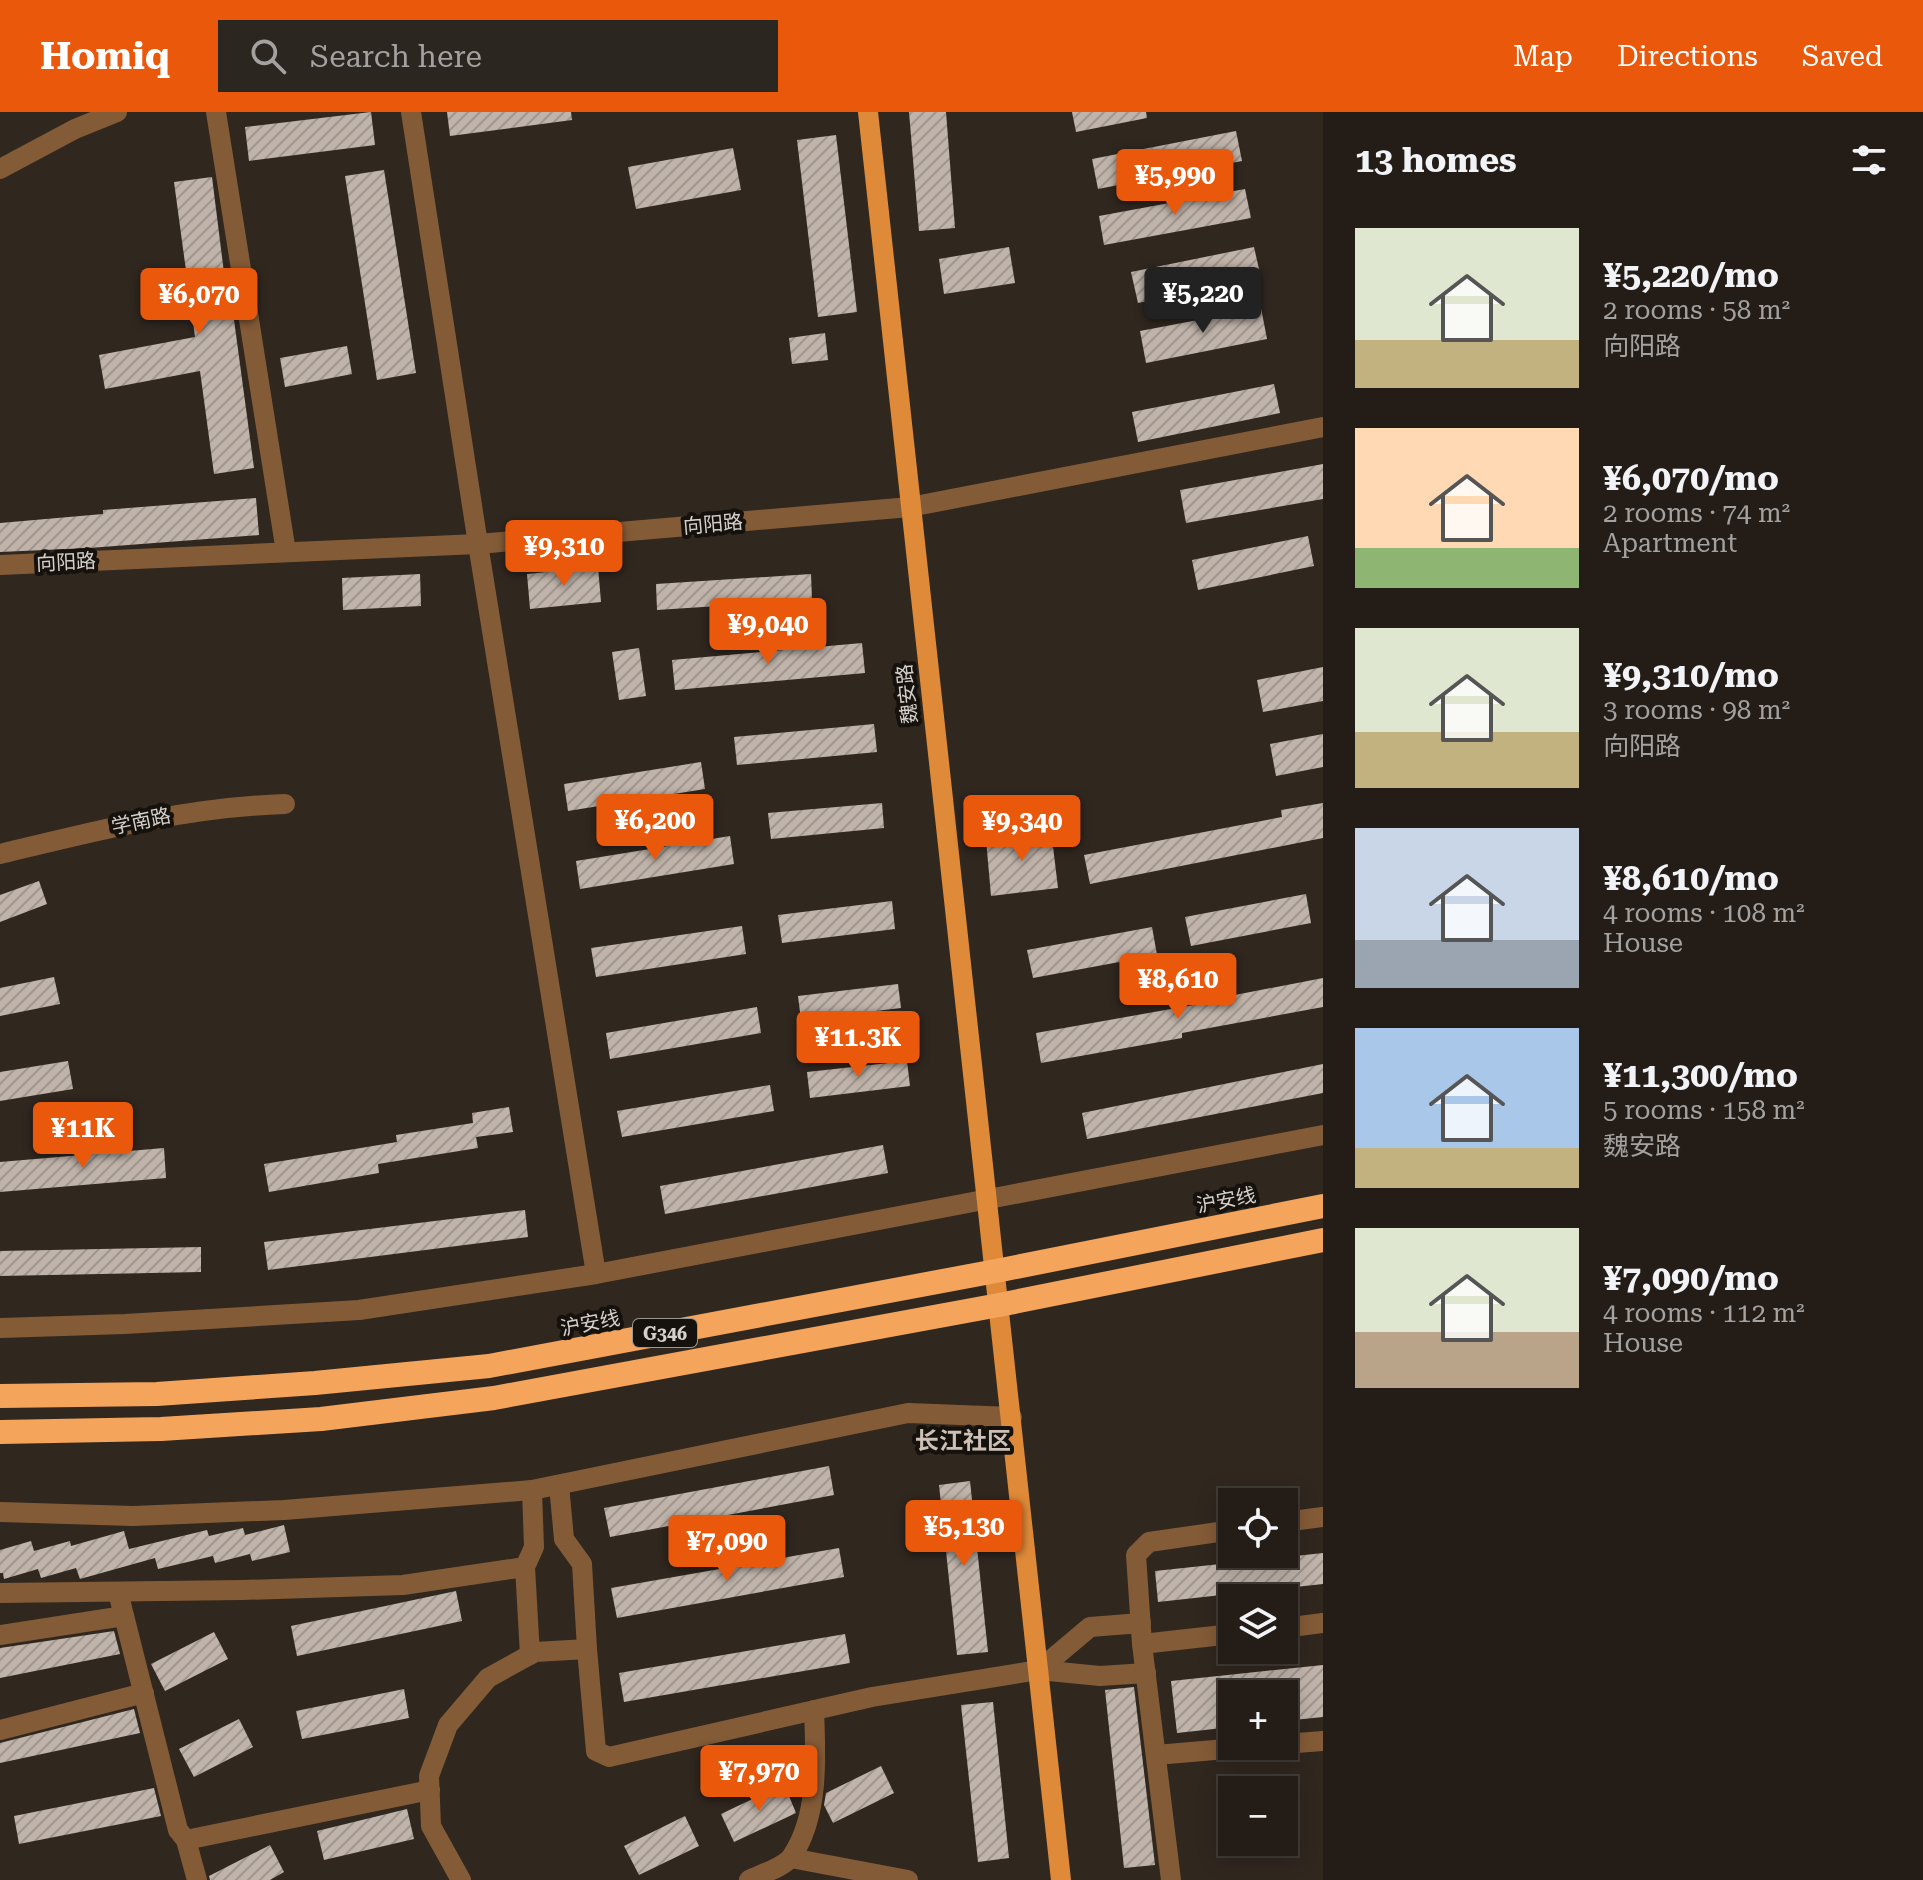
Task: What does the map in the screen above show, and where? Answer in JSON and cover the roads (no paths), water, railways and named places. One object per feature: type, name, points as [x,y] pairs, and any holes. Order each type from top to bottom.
[{"type":"highway","name":"沪安线","points":[[0,1396],[157,1394],[489,1366],[1323,1206]]},
{"type":"highway","name":"G346","points":[[0,1432],[161,1429],[321,1419],[494,1398],[999,1305],[1323,1240]]},
{"type":"main road","name":"魏安路","points":[[868,112],[1061,1880]]},
{"type":"street","points":[[0,169],[75,129],[117,112]]},
{"type":"street","points":[[216,112],[286,552]]},
{"type":"street","points":[[411,112],[596,1274]]},
{"type":"street","name":"向阳路","points":[[0,565],[478,544],[910,507],[1323,427]]},
{"type":"street","name":"学南路","points":[[0,854],[187,811],[285,804]]},
{"type":"street","points":[[0,1328],[359,1310],[596,1274],[1323,1135]]},
{"type":"street","points":[[0,1512],[133,1516],[284,1510],[532,1490],[908,1413],[1012,1417]]},
{"type":"street","points":[[559,1485],[564,1539],[582,1564],[596,1751],[609,1757],[872,1697],[1039,1670],[1100,1676],[1146,1673]]},
{"type":"street","points":[[530,1655],[525,1567],[534,1547],[532,1490]]},
{"type":"street","points":[[1298,1520],[1323,1517]]},
{"type":"street","points":[[1171,1880],[1141,1633],[1136,1555],[1149,1542],[1218,1532]]},
{"type":"street","points":[[534,1547],[568,1544]]},
{"type":"street","points":[[0,1593],[403,1585],[525,1567]]},
{"type":"street","points":[[118,1592],[178,1830],[186,1840],[197,1880]]},
{"type":"street","points":[[0,1635],[124,1616]]},
{"type":"street","points":[[1298,1626],[1323,1623]]},
{"type":"street","points":[[1039,1670],[1090,1627],[1141,1633],[1218,1634]]},
{"type":"street","points":[[461,1880],[431,1826],[429,1776],[448,1725],[488,1678],[535,1652],[587,1649]]},
{"type":"street","points":[[0,1730],[144,1693]]},
{"type":"street","points":[[791,1858],[812,1809],[816,1754],[814,1710]]},
{"type":"street","points":[[1298,1743],[1323,1741]]},
{"type":"street","points":[[1156,1755],[1218,1750]]},
{"type":"street","points":[[186,1840],[430,1790]]},
{"type":"street","points":[[749,1880],[791,1858],[908,1880]]},
{"type":"district","name":"长江社区","points":[[963,1441]]}]
